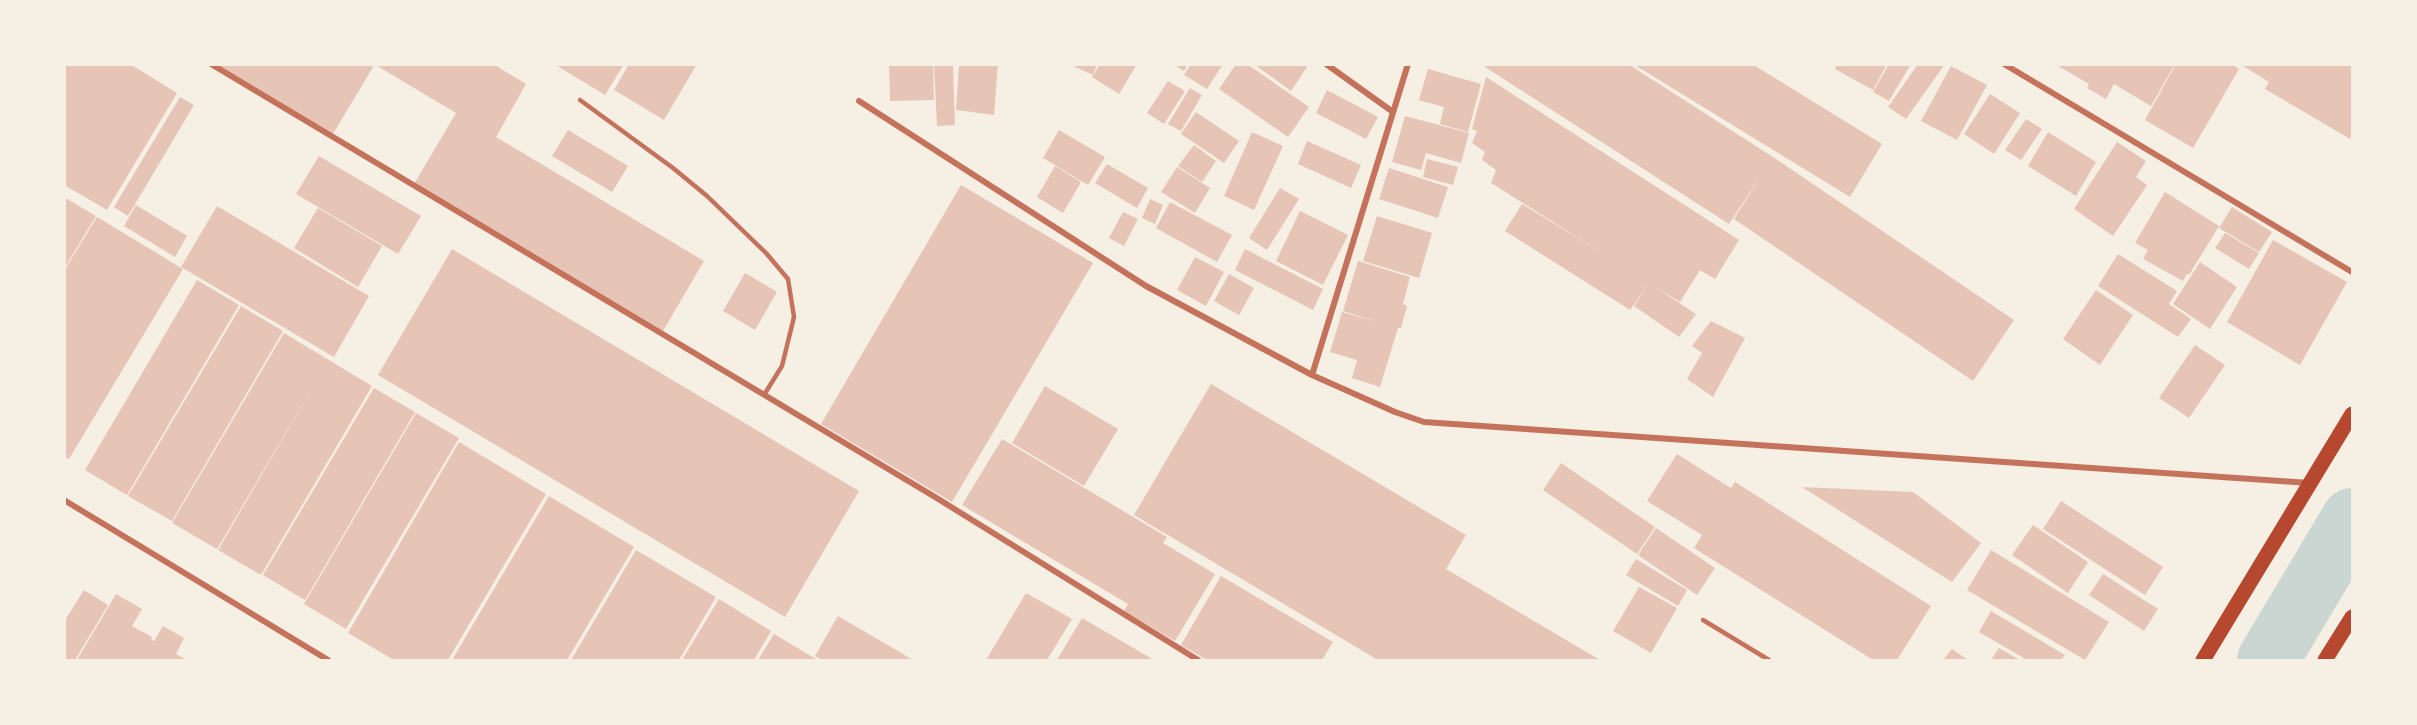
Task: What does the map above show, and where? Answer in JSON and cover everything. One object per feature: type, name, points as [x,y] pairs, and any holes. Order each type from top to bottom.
[{"type":"main road","points":[[2203,660],[2352,414]]},
{"type":"main road","points":[[2325,660],[2352,617]]},
{"type":"street","points":[[211,64],[935,497],[1198,660]]},
{"type":"street","points":[[1326,64],[1393,112]]},
{"type":"street","points":[[1312,375],[1408,64]]},
{"type":"street","points":[[2004,64],[2352,272]]},
{"type":"street","points":[[859,101],[1146,286],[1312,375],[1409,417],[1438,424],[2311,483]]},
{"type":"street","points":[[64,500],[328,660]]},
{"type":"lane","points":[[580,100],[673,168],[707,196],[766,253],[788,279],[794,317],[782,366],[764,395]]},
{"type":"lane","points":[[1703,620],[1769,660]]},
{"type":"building","points":[[64,64],[130,64],[177,93],[107,210],[64,185]]},
{"type":"building","points":[[216,64],[369,64],[373,67],[333,134]]},
{"type":"building","points":[[374,64],[493,64],[526,84],[496,137],[704,261],[663,331],[414,184],[456,113]]},
{"type":"building","points":[[554,64],[624,64],[605,95]]},
{"type":"building","points":[[629,64],[697,64],[664,120],[614,90]]},
{"type":"building","points":[[889,64],[933,64],[934,100],[890,101]]},
{"type":"building","points":[[934,64],[953,64],[955,125],[937,126]]},
{"type":"building","points":[[959,64],[998,64],[994,115],[956,110]]},
{"type":"building","points":[[1069,64],[1097,64],[1093,75]]},
{"type":"building","points":[[1100,64],[1137,64],[1119,94],[1092,77]]},
{"type":"building","points":[[1173,64],[1188,64],[1184,71]]},
{"type":"building","points":[[1191,64],[1223,64],[1207,89],[1184,75]]},
{"type":"building","points":[[1236,64],[1247,64],[1309,107],[1288,137],[1219,89]]},
{"type":"building","points":[[1254,64],[1309,64],[1291,91]]},
{"type":"building","points":[[1486,64],[1628,64],[1773,157],[2014,320],[1973,381],[1734,219],[1762,174],[1729,224],[1485,67]]},
{"type":"building","points":[[1633,64],[1752,64],[1882,144],[1850,197]]},
{"type":"building","points":[[1837,64],[1887,64],[1873,90],[1835,69]]},
{"type":"building","points":[[1889,64],[1911,64],[1889,101],[1873,92]]},
{"type":"building","points":[[1918,64],[1945,64],[1906,119],[1888,107]]},
{"type":"building","points":[[2059,64],[2175,64],[2151,106],[2114,84],[2106,99],[2087,88],[2089,84],[2058,66]]},
{"type":"building","points":[[2176,64],[2231,64],[2239,69],[2193,148],[2145,120]]},
{"type":"building","points":[[2240,64],[2352,64],[2352,140],[2265,89],[2269,82]]},
{"type":"building","points":[[1951,66],[1987,85],[1957,140],[1921,121]]},
{"type":"building","points":[[1428,69],[1481,84],[1468,132],[1440,124],[1444,107],[1419,100]]},
{"type":"building","points":[[1486,77],[1739,240],[1715,279],[1700,270],[1680,302],[1652,285],[1696,314],[1679,337],[1634,306],[1650,282],[1630,310],[1505,231],[1522,204],[1604,254],[1491,183],[1496,170],[1482,160],[1485,152],[1472,143],[1477,131],[1472,129]]},
{"type":"building","points":[[1168,81],[1185,91],[1164,124],[1147,113]]},
{"type":"building","points":[[1190,88],[1202,95],[1181,131],[1168,124]]},
{"type":"building","points":[[1327,90],[1378,117],[1366,139],[1316,113]]},
{"type":"building","points":[[1990,94],[2020,113],[1994,154],[1964,134]]},
{"type":"building","points":[[180,97],[194,105],[128,216],[114,207]]},
{"type":"building","points":[[1196,112],[1239,141],[1224,163],[1181,134]]},
{"type":"building","points":[[1405,116],[1469,133],[1461,163],[1426,153],[1421,170],[1392,162]]},
{"type":"building","points":[[2026,119],[2042,129],[2021,160],[2005,150]]},
{"type":"building","points":[[568,130],[628,166],[612,192],[552,156]]},
{"type":"building","points":[[1059,130],[1105,157],[1088,185],[1043,158]]},
{"type":"building","points":[[1252,132],[1283,146],[1254,210],[1224,196]]},
{"type":"building","points":[[2048,132],[2096,162],[2076,196],[2028,166]]},
{"type":"building","points":[[1307,141],[1361,165],[1351,188],[1298,164]]},
{"type":"building","points":[[2117,142],[2146,161],[2136,177],[2147,185],[2113,236],[2074,209]]},
{"type":"building","points":[[1194,145],[1216,161],[1202,182],[1178,166]]},
{"type":"building","points":[[319,156],[421,216],[398,254],[296,194]]},
{"type":"building","points":[[1427,159],[1458,167],[1453,185],[1423,177]]},
{"type":"building","points":[[1107,164],[1148,188],[1137,208],[1095,183]]},
{"type":"building","points":[[1055,166],[1081,182],[1063,213],[1037,197]]},
{"type":"building","points":[[1177,167],[1210,188],[1195,213],[1161,192]]},
{"type":"building","points":[[1389,168],[1448,187],[1438,218],[1379,199]]},
{"type":"building","points":[[961,185],[1093,263],[952,502],[821,424]]},
{"type":"building","points":[[1280,188],[1299,199],[1267,250],[1249,238]]},
{"type":"building","points":[[2165,192],[2219,226],[2183,281],[2143,259],[2148,250],[2135,243]]},
{"type":"building","points":[[64,197],[96,216],[64,269]]},
{"type":"building","points":[[1150,199],[1163,205],[1155,224],[1142,218]]},
{"type":"building","points":[[1170,202],[1232,235],[1217,262],[1156,228]]},
{"type":"building","points":[[136,205],[187,236],[175,257],[124,226]]},
{"type":"building","points":[[217,206],[369,296],[334,357],[181,267]]},
{"type":"building","points":[[2232,207],[2272,232],[2259,252],[2219,228]]},
{"type":"building","points":[[318,208],[382,246],[358,287],[294,248]]},
{"type":"building","points":[[1300,211],[1348,235],[1323,285],[1276,261]]},
{"type":"building","points":[[1123,212],[1138,219],[1124,246],[1109,238]]},
{"type":"building","points":[[1377,216],[1432,233],[1419,278],[1363,261]]},
{"type":"building","points":[[97,217],[183,269],[69,459],[64,457],[64,271]]},
{"type":"building","points":[[2225,233],[2259,253],[2249,269],[2215,248]]},
{"type":"building","points":[[2273,240],[2347,282],[2300,365],[2227,322]]},
{"type":"building","points":[[452,249],[859,491],[785,617],[378,375]]},
{"type":"building","points":[[1245,249],[1323,289],[1313,310],[1235,270]]},
{"type":"building","points":[[2118,254],[2177,291],[2169,304],[2191,319],[2178,337],[2098,286]]},
{"type":"building","points":[[1195,257],[1224,272],[1206,306],[1177,290]]},
{"type":"building","points":[[1358,261],[1410,277],[1403,304],[1407,306],[1401,328],[1398,328],[1380,387],[1352,378],[1357,360],[1330,352],[1342,312],[1378,322],[1343,311]]},
{"type":"building","points":[[2200,262],[2237,287],[2210,329],[2173,304]]},
{"type":"building","points":[[745,273],[777,292],[755,330],[723,311]]},
{"type":"building","points":[[1229,274],[1254,288],[1239,315],[1214,301]]},
{"type":"building","points":[[197,280],[239,305],[127,495],[85,470]]},
{"type":"building","points":[[2096,290],[2133,315],[2100,365],[2063,339]]},
{"type":"building","points":[[241,306],[283,331],[172,521],[128,496]]},
{"type":"building","points":[[1711,321],[1745,338],[1713,397],[1687,379],[1702,353],[1692,346]]},
{"type":"building","points":[[284,333],[372,386],[261,575],[218,550],[318,378],[217,549],[172,523]]},
{"type":"building","points":[[2195,345],[2225,365],[2189,418],[2159,398]]},
{"type":"building","points":[[1211,384],[1466,535],[1446,569],[1600,660],[1378,660],[1134,515]]},
{"type":"building","points":[[1045,386],[1118,429],[1084,486],[1012,443]]},
{"type":"building","points":[[374,388],[415,412],[305,600],[263,575]]},
{"type":"building","points":[[416,413],[459,438],[346,629],[304,604]]},
{"type":"building","points":[[1002,439],[1167,537],[1163,543],[1215,574],[1175,641],[1124,611],[1128,604],[962,505]]},
{"type":"building","points":[[459,442],[546,494],[448,660],[394,660],[348,633]]},
{"type":"building","points":[[1677,454],[1731,488],[1735,482],[1931,606],[1897,660],[1873,660],[1694,548],[1702,535],[1647,501]]},
{"type":"building","points":[[1561,463],[1655,527],[1637,554],[1543,490]]},
{"type":"building","points":[[1802,487],[1913,492],[1981,543],[1952,582]]},
{"type":"building","points":[[549,496],[634,547],[567,660],[452,660]]},
{"type":"building","points":[[2061,501],[2163,567],[2145,595],[2043,529]]},
{"type":"building","points":[[2033,525],[2088,562],[2068,593],[2012,555]]},
{"type":"building","points":[[1656,528],[1715,568],[1697,595],[1638,555]]},
{"type":"building","points":[[636,550],[716,597],[679,660],[571,660]]},
{"type":"building","points":[[1991,550],[2109,622],[2085,660],[1967,590]]},
{"type":"building","points":[[1636,559],[1687,590],[1678,606],[1626,575]]},
{"type":"building","points":[[2103,574],[2158,609],[2144,631],[2089,595]]},
{"type":"building","points":[[1221,576],[1333,642],[1322,660],[1207,660],[1181,645]]},
{"type":"building","points":[[1639,587],[1677,608],[1651,653],[1613,631]]},
{"type":"building","points":[[84,590],[108,605],[75,660],[64,660],[64,622]]},
{"type":"building","points":[[1026,593],[1072,619],[1047,660],[986,660]]},
{"type":"building","points":[[116,594],[142,609],[132,626],[152,637],[154,641],[163,626],[184,638],[176,654],[187,660],[77,660]]},
{"type":"building","points":[[719,599],[771,631],[754,660],[682,660]]},
{"type":"building","points":[[1991,611],[2065,655],[2061,660],[2027,660],[1979,632]]},
{"type":"building","points":[[838,616],[913,660],[822,660],[815,656]]},
{"type":"building","points":[[1082,618],[1154,660],[1057,660]]},
{"type":"building","points":[[774,634],[816,659],[758,660]]},
{"type":"building","points":[[1999,648],[2020,660],[1991,660]]},
{"type":"building","points":[[1952,649],[1968,660],[1943,660]]},
{"type":"waterway","points":[[2268,660],[2352,519]]}]
